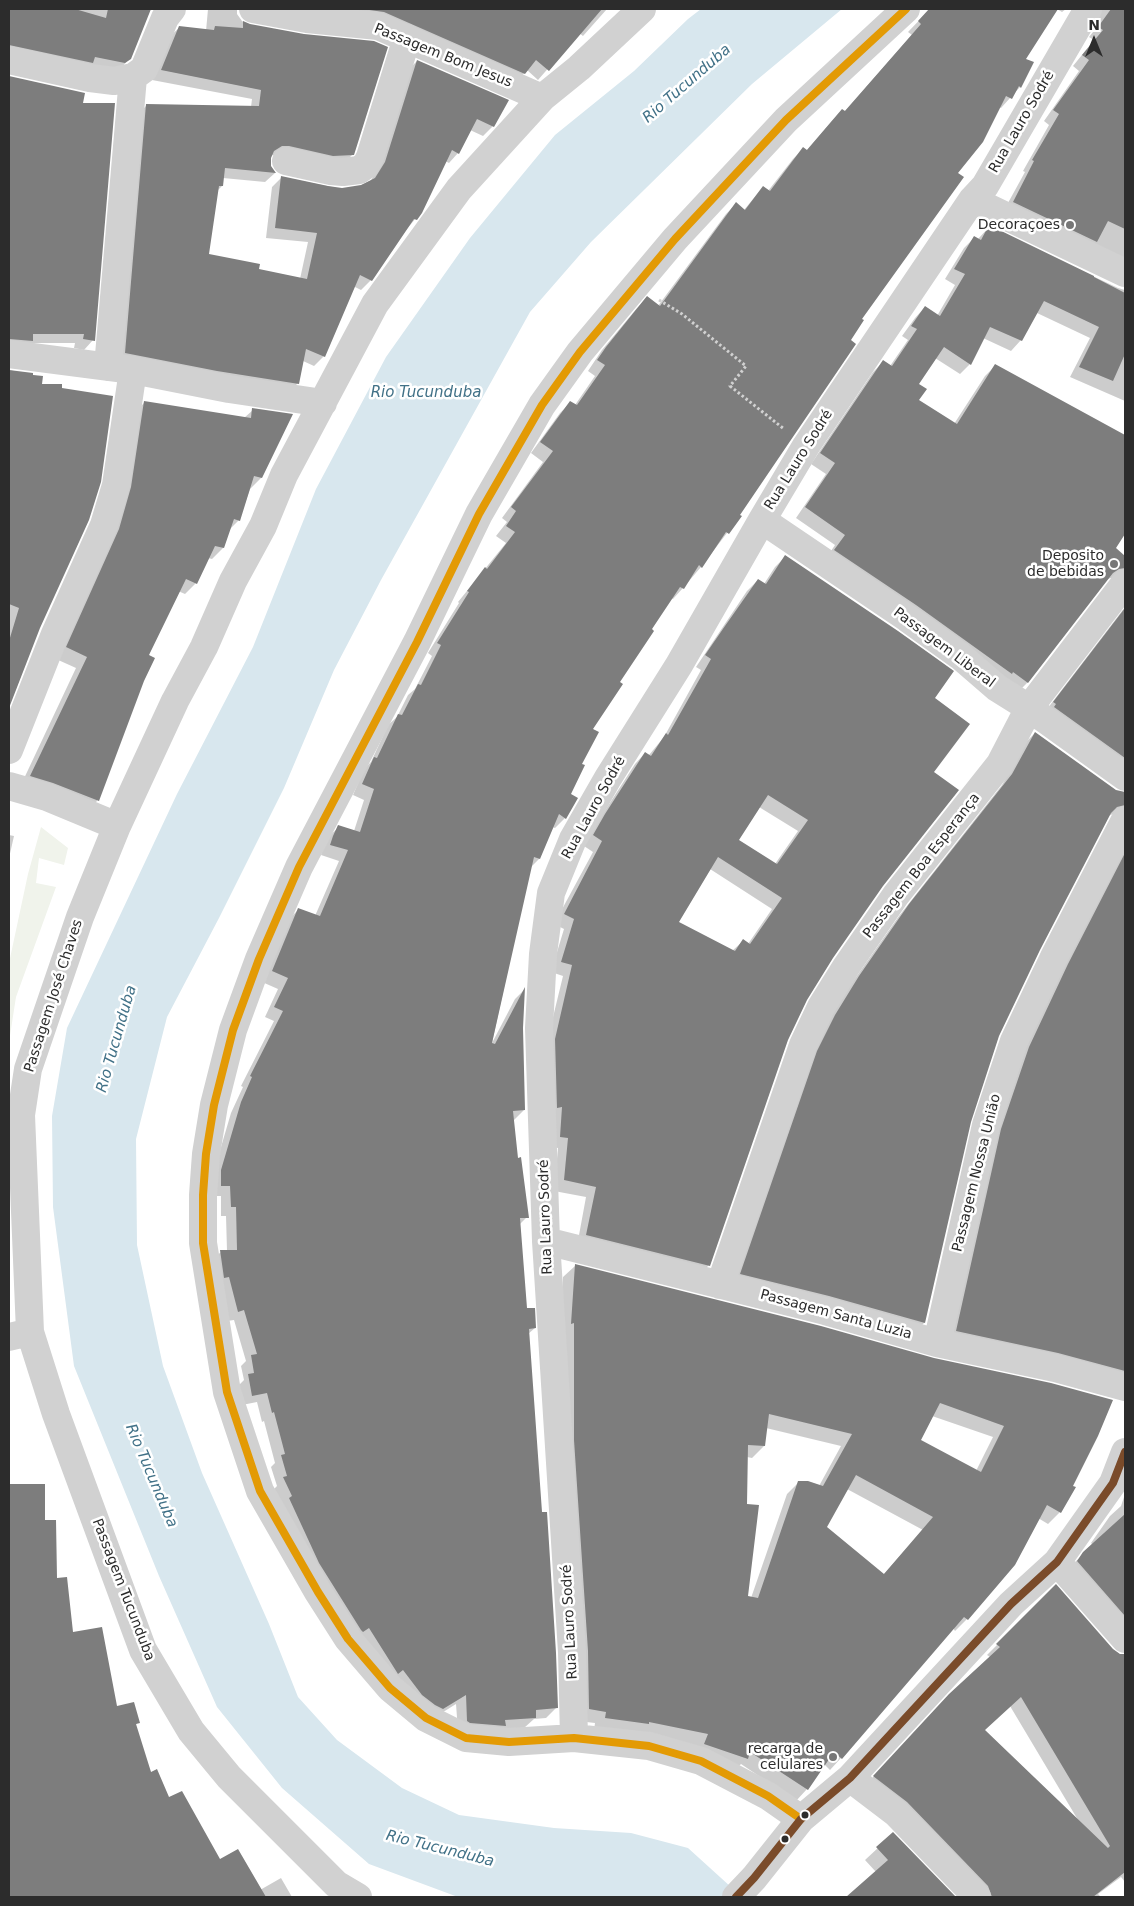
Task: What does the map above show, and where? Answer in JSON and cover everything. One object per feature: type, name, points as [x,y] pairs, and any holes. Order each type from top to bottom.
[{"type":"street","points":[[9,60],[90,78],[114,81],[133,78],[144,69],[165,18],[172,9]]},
{"type":"street","name":"Passagem Bom Jesus","points":[[253,9],[307,19],[379,18],[407,38],[542,98]]},
{"type":"street","points":[[542,98],[580,68],[642,9]]},
{"type":"street","points":[[801,1819],[768,1796],[701,1761],[650,1746],[574,1738],[508,1742],[466,1738],[426,1718],[390,1688],[348,1639],[318,1592],[260,1490],[227,1392],[202,1243],[206,1154],[214,1105],[233,1030],[259,959],[300,867],[417,642],[479,514],[537,413],[580,352],[676,239],[786,120],[906,9]]},
{"type":"street","name":"Rua Lauro Sodré","points":[[574,1738],[572,1652],[546,1242],[539,1028],[543,954],[551,893],[573,839],[586,816],[679,665],[806,446],[972,200],[985,186],[1088,9]]},
{"type":"street","points":[[286,161],[344,172],[359,170],[366,165],[407,38]]},
{"type":"street","points":[[9,750],[59,625],[104,525],[116,485],[133,78]]},
{"type":"street","name":"Passagem José Chaves","points":[[19,1334],[15,1116],[28,1070],[80,917],[117,826],[175,701],[204,647],[233,581],[263,526],[284,475],[375,304],[459,189],[542,98]]},
{"type":"street","points":[[972,200],[1125,273]]},
{"type":"street","points":[[9,354],[120,369],[228,389],[323,403]]},
{"type":"street","name":"Passagem Liberal","points":[[762,520],[907,618],[960,656],[997,688],[1029,708],[1125,777]]},
{"type":"street","name":"Passagem Boa Esperança","points":[[720,1285],[803,1045],[821,1008],[846,966],[896,895],[1000,764],[1029,708],[1125,584]]},
{"type":"street","points":[[9,786],[47,797],[117,826]]},
{"type":"street","name":"Passagem Nossa União","points":[[936,1343],[986,1125],[1014,1041],[1054,957],[1125,820]]},
{"type":"street","name":"Passagem Santa Luzia","points":[[546,1242],[825,1310],[936,1343],[1055,1368],[1125,1387]]},
{"type":"street","name":"Passagem Tucunduba","points":[[19,1334],[56,1414],[143,1650],[197,1739],[228,1777],[337,1893]]},
{"type":"street","points":[[746,1888],[801,1819],[850,1778],[1011,1604],[1057,1562],[1113,1483],[1125,1452]]},
{"type":"street","points":[[1057,1562],[1125,1640]]},
{"type":"street","points":[[850,1778],[896,1813],[977,1897]]},
{"type":"path","points":[[635,286],[682,314],[746,366],[730,386],[806,446]]},
{"type":"shaded area","points":[[41,827],[68,848],[64,865],[39,858],[36,883],[56,887],[16,997],[9,1042],[9,963],[28,874]]},
{"type":"water","name":"Rio Tucunduba","points":[[701,9],[842,9],[752,84],[591,242],[530,312],[381,580],[334,670],[284,788],[167,1017],[136,1139],[137,1245],[163,1366],[202,1473],[269,1624],[298,1697],[337,1740],[402,1788],[459,1815],[554,1828],[631,1833],[688,1848],[742,1897],[458,1897],[369,1864],[282,1788],[217,1707],[159,1576],[74,1366],[53,1207],[52,1116],[67,1028],[177,794],[253,647],[316,489],[386,357],[470,238],[555,135],[634,71]]},
{"type":"building","points":[[9,9],[75,9],[106,18],[108,9],[151,9],[131,59],[125,63],[95,57],[93,63],[9,45]]},
{"type":"building","points":[[362,9],[602,9],[549,71],[536,60],[525,74],[384,12]]},
{"type":"building","points":[[929,9],[1058,9],[1026,59],[1034,62],[1021,88],[1019,86],[1012,99],[1006,96],[983,142],[958,173],[964,177],[862,319],[864,320],[851,340],[856,344],[740,515],[742,516],[729,534],[726,532],[702,568],[699,565],[684,589],[680,587],[652,629],[654,631],[620,682],[623,684],[593,729],[599,732],[582,764],[585,765],[571,794],[578,798],[566,819],[559,814],[540,859],[534,857],[492,1043],[495,1044],[525,987],[523,1028],[525,1110],[513,1111],[518,1158],[521,1157],[529,1218],[520,1218],[527,1308],[535,1308],[536,1328],[529,1329],[542,1512],[547,1512],[558,1708],[536,1710],[536,1718],[505,1720],[506,1726],[470,1723],[467,1721],[466,1695],[443,1709],[435,1705],[422,1695],[403,1670],[398,1674],[369,1628],[363,1632],[361,1630],[319,1563],[289,1498],[292,1496],[283,1477],[287,1476],[281,1455],[285,1454],[267,1393],[252,1396],[248,1374],[254,1373],[251,1355],[257,1354],[244,1310],[238,1312],[229,1277],[224,1278],[220,1250],[237,1250],[236,1207],[231,1207],[230,1186],[221,1186],[221,1170],[241,1102],[252,1077],[250,1076],[283,1011],[274,1007],[288,978],[272,971],[298,908],[320,916],[348,850],[330,845],[338,825],[360,832],[374,789],[362,784],[374,757],[377,758],[398,714],[402,715],[418,684],[421,685],[441,645],[437,643],[469,592],[467,591],[485,567],[487,569],[515,532],[506,526],[516,511],[511,507],[553,451],[540,442],[570,401],[577,405],[605,365],[597,360],[647,296],[660,306],[736,202],[745,210],[763,186],[770,191],[803,147],[807,150],[842,109],[845,111],[921,24],[918,21]]},
{"type":"building","points":[[1111,9],[1125,9],[1125,229],[1108,221],[1097,242],[1013,202],[1034,161],[1032,160],[1059,114],[1053,110],[1089,60],[1082,55],[1103,30],[1098,27]]},
{"type":"building","points":[[243,21],[304,34],[374,41],[388,47],[354,155],[333,156],[282,146],[274,151],[271,158],[271,166],[276,173],[225,168],[223,186],[219,186],[209,254],[260,264],[259,269],[307,279],[317,233],[275,228],[281,176],[342,188],[361,185],[375,178],[385,162],[417,60],[509,100],[494,127],[477,119],[459,154],[452,150],[417,220],[414,219],[372,281],[360,275],[325,357],[306,349],[299,384],[217,371],[125,353],[146,104],[259,106],[261,90],[161,70],[179,26],[214,30],[215,26],[243,28]]},
{"type":"building","points":[[9,76],[85,93],[83,103],[115,103],[95,341],[83,339],[84,334],[33,334],[33,341],[9,339]]},
{"type":"building","points":[[989,225],[1125,293],[1125,354],[1113,381],[1079,367],[1099,327],[1044,301],[1022,341],[990,327],[971,365],[944,347],[919,384],[927,389],[919,400],[957,424],[995,364],[1125,435],[1125,534],[1116,548],[1125,556],[1125,568],[1113,573],[1028,683],[1013,672],[1012,674],[916,605],[834,550],[845,535],[805,507],[835,463],[820,453],[883,360],[892,366],[917,329],[911,326],[925,306],[940,316],[965,274],[954,269],[974,236],[981,240]]},
{"type":"building","points":[[9,370],[43,376],[42,384],[62,384],[62,388],[113,396],[101,482],[89,520],[40,628],[9,708],[9,641],[19,608],[9,604]]},
{"type":"building","points":[[144,401],[251,418],[252,408],[293,414],[262,478],[254,476],[240,521],[234,519],[224,548],[215,546],[197,584],[186,579],[149,655],[155,658],[144,681],[99,801],[30,776],[87,657],[66,647],[119,529],[131,487]]},
{"type":"building","points":[[785,555],[898,631],[954,671],[935,698],[970,724],[934,772],[959,790],[883,886],[833,958],[807,1000],[788,1040],[710,1266],[586,1235],[596,1187],[564,1180],[568,1138],[560,1137],[562,1107],[557,1108],[555,1039],[572,965],[561,962],[574,919],[564,914],[602,841],[593,835],[605,814],[645,752],[651,756],[666,733],[668,735],[711,659],[705,655],[725,626],[758,579],[766,584]],"holes":[[[768,795],[808,820],[777,864],[739,840]],[[718,857],[782,898],[750,944],[743,939],[735,951],[679,922]]]},
{"type":"building","points":[[1125,608],[1125,758],[1054,707],[1056,704],[1053,702]]},
{"type":"building","points":[[1035,732],[1116,790],[1125,792],[1125,805],[1117,807],[1111,813],[1040,950],[999,1036],[971,1122],[925,1323],[829,1296],[740,1274],[817,1051],[835,1015],[859,976],[909,904],[1012,774]]},
{"type":"building","points":[[1125,853],[1125,1371],[1058,1353],[956,1331],[1001,1129],[1029,1047],[1068,964]]},
{"type":"building","points":[[575,1264],[821,1326],[934,1358],[1051,1383],[1113,1400],[1098,1436],[1073,1486],[1076,1487],[1061,1513],[1047,1505],[1015,1565],[968,1620],[964,1617],[842,1759],[834,1752],[808,1790],[750,1752],[748,1759],[704,1744],[708,1734],[649,1722],[649,1724],[605,1718],[606,1712],[589,1709],[588,1651],[574,1440],[574,1323],[571,1324]],"holes":[[[940,1403],[1004,1426],[981,1472],[921,1440]],[[769,1414],[852,1434],[823,1486],[808,1481],[798,1481],[758,1598],[748,1596],[759,1505],[747,1504],[748,1445],[765,1446]],[[856,1475],[933,1517],[884,1574],[827,1527]]]},
{"type":"building","points":[[9,1484],[45,1484],[45,1520],[56,1520],[57,1578],[67,1577],[73,1632],[102,1627],[117,1706],[134,1702],[140,1723],[136,1724],[151,1772],[157,1769],[169,1797],[182,1791],[220,1859],[238,1849],[266,1897],[9,1897]]},
{"type":"building","points":[[1125,1514],[1125,1616],[1077,1561],[1083,1552]]},
{"type":"building","points":[[1056,1584],[1113,1649],[1120,1654],[1125,1654],[1125,1872],[1093,1897],[992,1897],[988,1886],[907,1802],[873,1776],[949,1694],[1000,1647],[996,1644]],"holes":[[[1021,1697],[1110,1846],[1108,1848],[985,1730]]]},
{"type":"building","points":[[893,1832],[956,1897],[846,1897],[888,1860],[876,1847]]},
{"type":"transit line","points":[[801,1819],[768,1796],[701,1761],[649,1746],[574,1738],[509,1742],[466,1738],[426,1718],[390,1688],[348,1639],[318,1592],[260,1491],[227,1392],[203,1243],[203,1195],[206,1154],[214,1105],[233,1030],[259,959],[299,867],[417,642],[479,514],[542,405],[580,352],[675,239],[786,120],[906,9]]},
{"type":"transit line","points":[[736,1897],[754,1878],[801,1819],[850,1778],[1011,1604],[1057,1562],[1113,1483],[1125,1452]]},
{"type":"place","name":"Decoraçoes","points":[[1070,225]]},
{"type":"place","name":"Deposito de bebidas","points":[[1114,564]]},
{"type":"place","name":"recarga de celulares","points":[[833,1757]]}]
